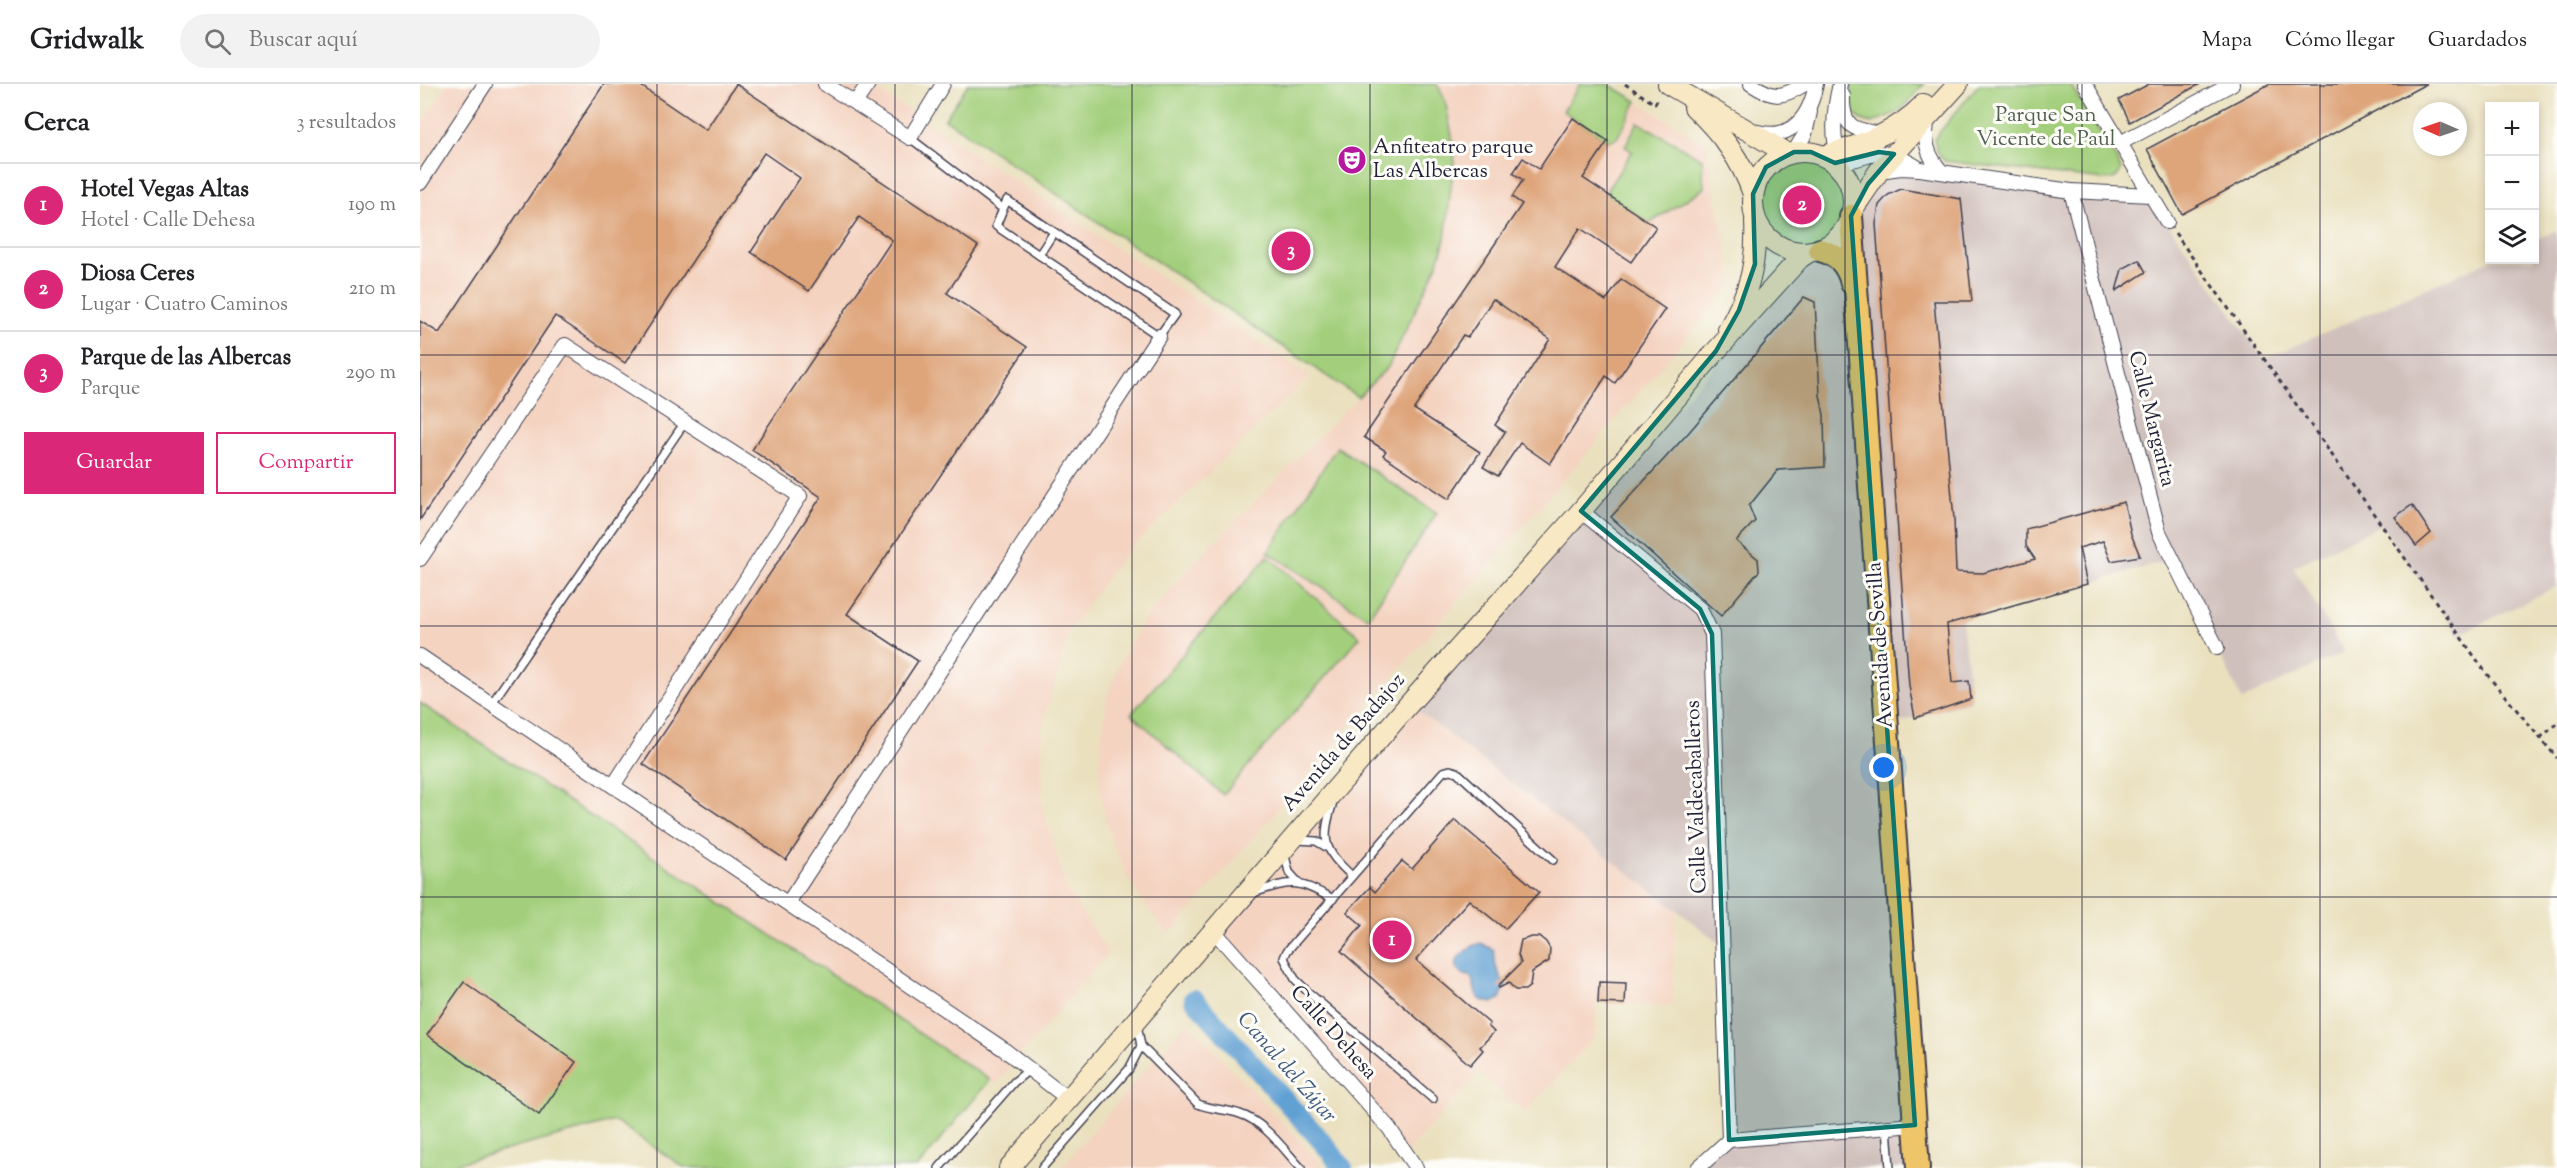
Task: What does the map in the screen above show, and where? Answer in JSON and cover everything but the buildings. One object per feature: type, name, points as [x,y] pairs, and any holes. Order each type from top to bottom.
[{"type":"main road","points":[[1835,161],[1852,149],[1884,135],[1908,120],[1942,84]]},
{"type":"main road","points":[[1716,351],[1800,258],[1841,234],[1879,171],[1958,84]]},
{"type":"main road","points":[[1669,89],[1791,153]]},
{"type":"main road","points":[[1669,89],[1726,142],[1744,169],[1753,194],[1756,246],[1753,271],[1739,310],[1716,351]]},
{"type":"main road","points":[[1753,194],[1758,178],[1766,167],[1791,153],[1811,152],[1835,161],[1850,185],[1852,213]]},
{"type":"main road","name":"Avenida de Sevilla","points":[[1852,213],[1918,1168]]},
{"type":"main road","points":[[1755,219],[1761,231],[1771,242],[1784,249],[1814,251]]},
{"type":"main road","name":"Avenida de Sevilla","points":[[1814,251],[1833,253],[1849,271],[1857,302]]},
{"type":"main road","name":"Avenida de Badajoz","points":[[1009,1168],[1337,788],[1581,511],[1716,351]]},
{"type":"street","points":[[420,183],[485,84]]},
{"type":"street","points":[[825,84],[910,138],[943,84]]},
{"type":"street","points":[[855,103],[868,84]]},
{"type":"street","points":[[1751,84],[1780,96],[1805,84]]},
{"type":"street","points":[[1791,153],[1805,134],[1816,84]]},
{"type":"street","points":[[1842,84],[1846,121],[1851,127],[1862,132],[1884,135]]},
{"type":"street","points":[[1842,84],[1834,112],[1835,161],[1879,152],[1894,154],[1920,169]]},
{"type":"street","points":[[2085,84],[2167,222]]},
{"type":"street","points":[[2120,143],[2232,84]]},
{"type":"street","points":[[1750,130],[1768,135],[1782,133],[1802,119],[1812,104]]},
{"type":"street","points":[[1929,116],[1925,135],[1927,146],[1934,163],[1942,172]]},
{"type":"street","points":[[1879,171],[1901,168],[1920,169],[2071,191],[2150,195]]},
{"type":"street","name":"Calle Margarita","points":[[2071,191],[2158,532],[2217,648]]},
{"type":"street","points":[[788,903],[1159,336]]},
{"type":"street","points":[[420,559],[565,345],[800,496],[613,786]]},
{"type":"street","name":"Calle Valdecaballeros","points":[[1581,511],[1700,609],[1712,634],[1729,1140]]},
{"type":"street","points":[[420,656],[1002,1048],[1068,1099]]},
{"type":"street","name":"Calle Dehesa","points":[[1214,931],[1389,1128],[1416,1168]]},
{"type":"street","points":[[1698,1168],[1729,1140],[1915,1125]]},
{"type":"lane","points":[[910,138],[1003,209]]},
{"type":"lane","points":[[1008,200],[1174,314],[1159,336],[996,226],[1003,209],[1008,200]]},
{"type":"lane","points":[[1039,255],[1054,232]]},
{"type":"lane","points":[[492,703],[685,422]]},
{"type":"lane","points":[[1433,1099],[1309,993],[1288,968],[1284,958],[1287,951],[1443,772],[1450,770],[1456,772],[1553,860]]},
{"type":"lane","points":[[1337,788],[1327,821],[1328,848],[1334,858],[1352,876]]},
{"type":"lane","points":[[1328,848],[1308,839],[1290,842],[1285,865],[1298,882],[1333,899]]},
{"type":"lane","points":[[1243,897],[1285,883],[1298,882]]},
{"type":"lane","points":[[1136,1020],[1141,1046],[1198,1104],[1207,1108],[1241,1114],[1254,1121],[1301,1168]]},
{"type":"lane","points":[[1042,1168],[1129,1069],[1141,1046]]},
{"type":"lane","points":[[939,1168],[1014,1082],[1030,1069]]},
{"type":"lane","points":[[1887,1127],[1890,1168]]},
{"type":"path","points":[[1625,84],[1655,104],[1669,89]]},
{"type":"path","points":[[2167,222],[2489,677],[2557,758]]},
{"type":"path","points":[[2540,739],[2557,724]]},
{"type":"highlighted area","points":[[1794,152],[1811,152],[1835,163],[1879,152],[1894,154],[1868,184],[1851,216],[1915,1125],[1729,1140],[1712,634],[1700,609],[1581,511],[1716,351],[1739,310],[1755,264],[1753,194],[1766,167]]},
{"type":"shaded area","points":[[448,84],[869,84],[1310,376],[1122,557],[1069,631],[1042,729],[1042,805],[1066,888],[1108,953],[996,1084],[420,703],[420,126]]},
{"type":"shaded area","points":[[1437,84],[1608,84],[1706,144],[1733,284],[1169,935],[1150,912],[1128,878],[1113,845],[1103,810],[1099,777],[1101,739],[1108,694],[1122,658],[1145,619],[1189,568],[1388,367],[1438,263],[1445,239],[1455,152],[1445,100]]},
{"type":"shaded area","points":[[1879,171],[2150,195],[2264,359],[2485,263],[2539,264],[2539,238],[2557,230],[2557,586],[2459,635],[2381,525],[2293,567],[2344,652],[2242,700],[2173,559],[1962,620],[1971,701],[1887,726],[1918,1168],[1698,1168],[1729,1139],[1722,945],[1409,704],[1820,250],[1834,242]]},
{"type":"shaded area","points":[[1409,704],[1676,907],[1672,1006],[1596,1003],[1595,1036],[1525,1113],[1479,1072],[1407,1153],[1214,931]]},
{"type":"shaded area","points":[[1187,1022],[1321,1163],[1324,1168],[1061,1168]]},
{"type":"green space","points":[[968,84],[1437,84],[1445,100],[1455,152],[1445,239],[1438,263],[1388,367],[1358,397],[945,119]]},
{"type":"green space","points":[[1580,84],[1608,84],[1637,101],[1617,138],[1608,141],[1563,111]]},
{"type":"green space","points":[[1852,84],[1924,84],[1900,111],[1872,123],[1859,118],[1852,109]]},
{"type":"green space","name":"Parque San Vicente de Paúl","points":[[1979,84],[2070,84],[2117,160],[2121,170],[2118,175],[2113,179],[2104,180],[1944,161],[1937,151],[1934,139]]},
{"type":"green space","points":[[1638,122],[1702,159],[1704,188],[1650,223],[1605,193],[1632,152],[1625,146]]},
{"type":"green space","points":[[1802,152],[1830,160],[1844,174],[1852,202],[1844,230],[1830,244],[1802,252],[1774,244],[1760,230],[1752,202],[1760,174],[1774,160]]},
{"type":"green space","points":[[1337,447],[1437,513],[1368,618],[1268,552]]},
{"type":"green space","points":[[1268,556],[1360,637],[1223,795],[1131,714]]},
{"type":"green space","points":[[420,703],[990,1080],[917,1168],[685,1168],[615,1121],[440,1168],[420,1168]]},
{"type":"water","points":[[1481,943],[1494,950],[1496,967],[1505,986],[1500,999],[1492,1003],[1485,1002],[1478,997],[1471,977],[1460,973],[1456,967],[1458,958],[1473,946]]},
{"type":"waterway","name":"Canal del Zújar","points":[[1194,999],[1343,1168]]},
{"type":"place","name":"Anfiteatro parque Las Albercas","points":[[1352,160]]},
{"type":"place","name":"Diosa Ceres","points":[[1802,205]]},
{"type":"place","name":"Parque de las Albercas","points":[[1291,251]]},
{"type":"place","name":"Hotel Vegas Altas","points":[[1392,940]]}]
